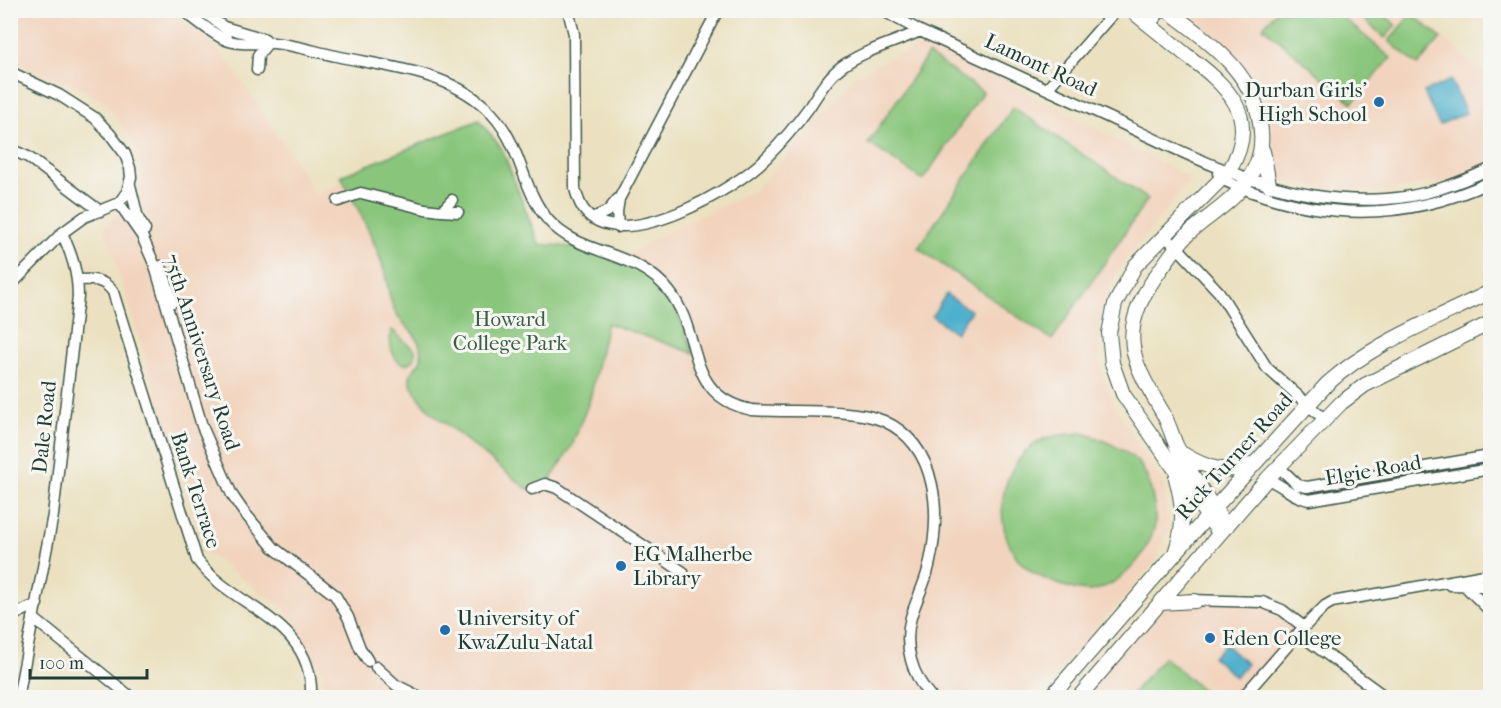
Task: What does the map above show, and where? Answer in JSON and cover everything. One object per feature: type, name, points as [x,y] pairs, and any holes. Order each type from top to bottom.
[{"type":"main road","points":[[1131,10],[1217,78],[1237,104],[1241,118],[1241,144],[1236,159],[1135,266],[1115,304],[1109,333],[1112,363],[1123,394],[1150,435],[1223,530]]},
{"type":"main road","points":[[1167,10],[1220,52],[1248,85],[1256,100],[1261,118],[1269,185]]},
{"type":"main road","points":[[1210,513],[1141,376],[1134,349],[1132,328],[1141,300],[1177,247],[1188,234],[1245,183],[1259,157],[1262,140]]},
{"type":"main road","name":"Rick Turner Road","points":[[1050,698],[1210,513],[1327,384],[1356,360],[1491,292]]},
{"type":"main road","name":"Rick Turner Road","points":[[1078,698],[1278,466],[1341,403],[1365,385],[1491,323]]},
{"type":"main road","points":[[1150,435],[1167,424]]},
{"type":"main road","points":[[1181,453],[1203,465],[1219,470],[1238,469],[1256,462]]},
{"type":"main road","points":[[1172,464],[1183,509],[1180,538],[1175,554]]},
{"type":"main road","points":[[1165,598],[1195,601]]},
{"type":"street","points":[[183,10],[224,39],[270,43]]},
{"type":"street","points":[[201,10],[240,42]]},
{"type":"street","points":[[568,10],[574,34],[575,189],[584,210],[593,218],[622,227],[654,221],[682,211],[738,182],[764,160],[785,137],[826,82],[841,67],[863,54],[920,31]]},
{"type":"street","points":[[593,218],[608,211],[619,199],[718,10]]},
{"type":"street","name":"Lamont Road","points":[[882,10],[920,31],[1245,183]]},
{"type":"street","points":[[1047,89],[1116,10]]},
{"type":"street","points":[[1149,26],[1162,10]]},
{"type":"street","points":[[224,27],[270,43],[428,75],[465,91],[484,105],[506,131],[535,199],[549,221],[569,237],[634,263],[648,271],[668,290],[682,312],[700,369],[709,385],[723,400],[752,410],[857,414],[871,417],[895,428],[912,442],[928,467],[932,479],[934,521],[929,566],[910,620],[908,639],[910,658],[916,676],[932,698]]},
{"type":"street","points":[[257,70],[258,55],[270,43]]},
{"type":"street","points":[[10,72],[59,94],[95,118],[125,154],[130,168],[130,185],[138,218],[152,243],[169,283],[177,316],[181,349]]},
{"type":"street","points":[[10,149],[28,157],[100,211]]},
{"type":"street","points":[[1245,183],[1260,196],[1305,207],[1372,212],[1408,208],[1460,189],[1491,170]]},
{"type":"street","points":[[622,227],[628,181]]},
{"type":"street","points":[[1245,183],[1269,185],[1329,198],[1372,200],[1460,189],[1491,182]]},
{"type":"street","points":[[10,286],[62,233],[84,218],[119,203],[130,185]]},
{"type":"street","points":[[338,201],[362,193],[425,209],[458,212]]},
{"type":"street","points":[[619,199],[617,212],[622,227]]},
{"type":"street","points":[[442,211],[452,200]]},
{"type":"street","points":[[1372,200],[1372,212]]},
{"type":"street","name":"75th Anniversary Road","points":[[119,203],[142,236],[155,266],[202,426],[232,495],[243,512],[274,548],[335,595],[348,618],[360,648],[372,662],[396,685],[422,698]]},
{"type":"street","name":"Dale Road","points":[[18,698],[53,515],[78,297],[78,280],[72,255],[62,233]]},
{"type":"street","points":[[1163,236],[1177,247],[1219,292],[1267,368],[1324,419]]},
{"type":"street","name":"Bank Terrace","points":[[78,280],[104,282],[113,292],[197,560],[212,577],[268,616],[285,631],[306,661],[311,684],[311,698]]},
{"type":"street","name":"Elgie Road","points":[[1278,466],[1298,485],[1307,488],[1491,456]]},
{"type":"street","name":"Elgie Road","points":[[1267,479],[1292,495],[1309,500],[1491,469]]},
{"type":"street","points":[[1340,482],[1342,495]]},
{"type":"street","points":[[532,489],[545,484],[557,488],[683,572]]},
{"type":"street","points":[[1151,581],[1165,598]]},
{"type":"street","points":[[1435,583],[1466,587],[1487,581]]},
{"type":"street","points":[[1242,698],[1301,630],[1332,602],[1435,583],[1487,581]]},
{"type":"street","points":[[1487,581],[1491,610]]},
{"type":"street","points":[[1466,587],[1491,610]]},
{"type":"street","points":[[1195,601],[1262,602],[1282,610],[1301,630],[1387,698]]},
{"type":"street","points":[[10,617],[37,604]]},
{"type":"street","points":[[33,618],[132,698]]},
{"type":"shaded area","points":[[155,10],[173,15],[213,43],[238,75],[316,195],[479,120],[502,149],[539,244],[573,246],[620,260],[667,232],[755,190],[813,127],[855,76],[893,56],[921,45],[956,55],[1191,179],[1118,271],[1109,288],[1100,327],[1099,363],[1115,407],[1164,484],[1169,531],[1155,562],[1035,697],[322,697],[324,673],[282,608],[206,552],[104,226],[139,201],[143,174],[134,142],[105,103],[71,84],[27,68],[11,55],[10,11]]},
{"type":"shaded area","name":"Durban Girls' High School","points":[[1192,11],[1413,11],[1490,78],[1490,163],[1440,185],[1431,182],[1397,190],[1352,192],[1275,179],[1271,112],[1264,91],[1243,63],[1194,18]]},
{"type":"shaded area","name":"Eden College","points":[[1173,593],[1267,603],[1298,627],[1240,697],[1079,698]]},
{"type":"green space","points":[[1277,11],[1335,11],[1391,58],[1352,103],[1263,27]]},
{"type":"green space","points":[[1362,11],[1380,11],[1396,25],[1385,38],[1358,14]]},
{"type":"green space","points":[[1412,14],[1441,38],[1418,65],[1389,41]]},
{"type":"green space","points":[[928,54],[983,92],[923,180],[868,143]]},
{"type":"green space","points":[[1013,107],[1148,199],[1052,340],[918,248]]},
{"type":"green space","name":"Howard College Park","points":[[479,120],[502,149],[539,244],[574,247],[608,255],[640,270],[654,281],[671,300],[693,353],[607,323],[590,399],[572,446],[542,493],[526,488],[431,412],[414,391],[410,377],[421,360],[419,342],[394,309],[378,252],[341,176]]},
{"type":"green space","points":[[392,330],[415,350],[414,359],[408,363],[402,364],[394,356],[390,342]]},
{"type":"green space","points":[[1082,433],[1105,441],[1136,460],[1150,485],[1155,516],[1152,535],[1136,563],[1116,581],[1091,591],[1073,589],[1053,582],[1026,567],[1018,559],[1010,544],[1004,529],[1002,512],[1007,480],[1025,453],[1038,442],[1048,438]]},
{"type":"green space","points":[[1164,657],[1205,692],[1201,697],[1129,697]]},
{"type":"water","points":[[1451,80],[1466,113],[1439,125],[1424,92]]},
{"type":"water","points":[[946,294],[971,311],[956,333],[932,316]]},
{"type":"water","points":[[1225,644],[1247,664],[1235,677],[1213,657]]},
{"type":"place","name":"Durban Girls' High School","points":[[1379,102]]},
{"type":"place","name":"EG Malherbe Library","points":[[621,566]]},
{"type":"place","name":"University of KwaZulu-Natal","points":[[445,630]]},
{"type":"place","name":"Eden College","points":[[1210,638]]}]
